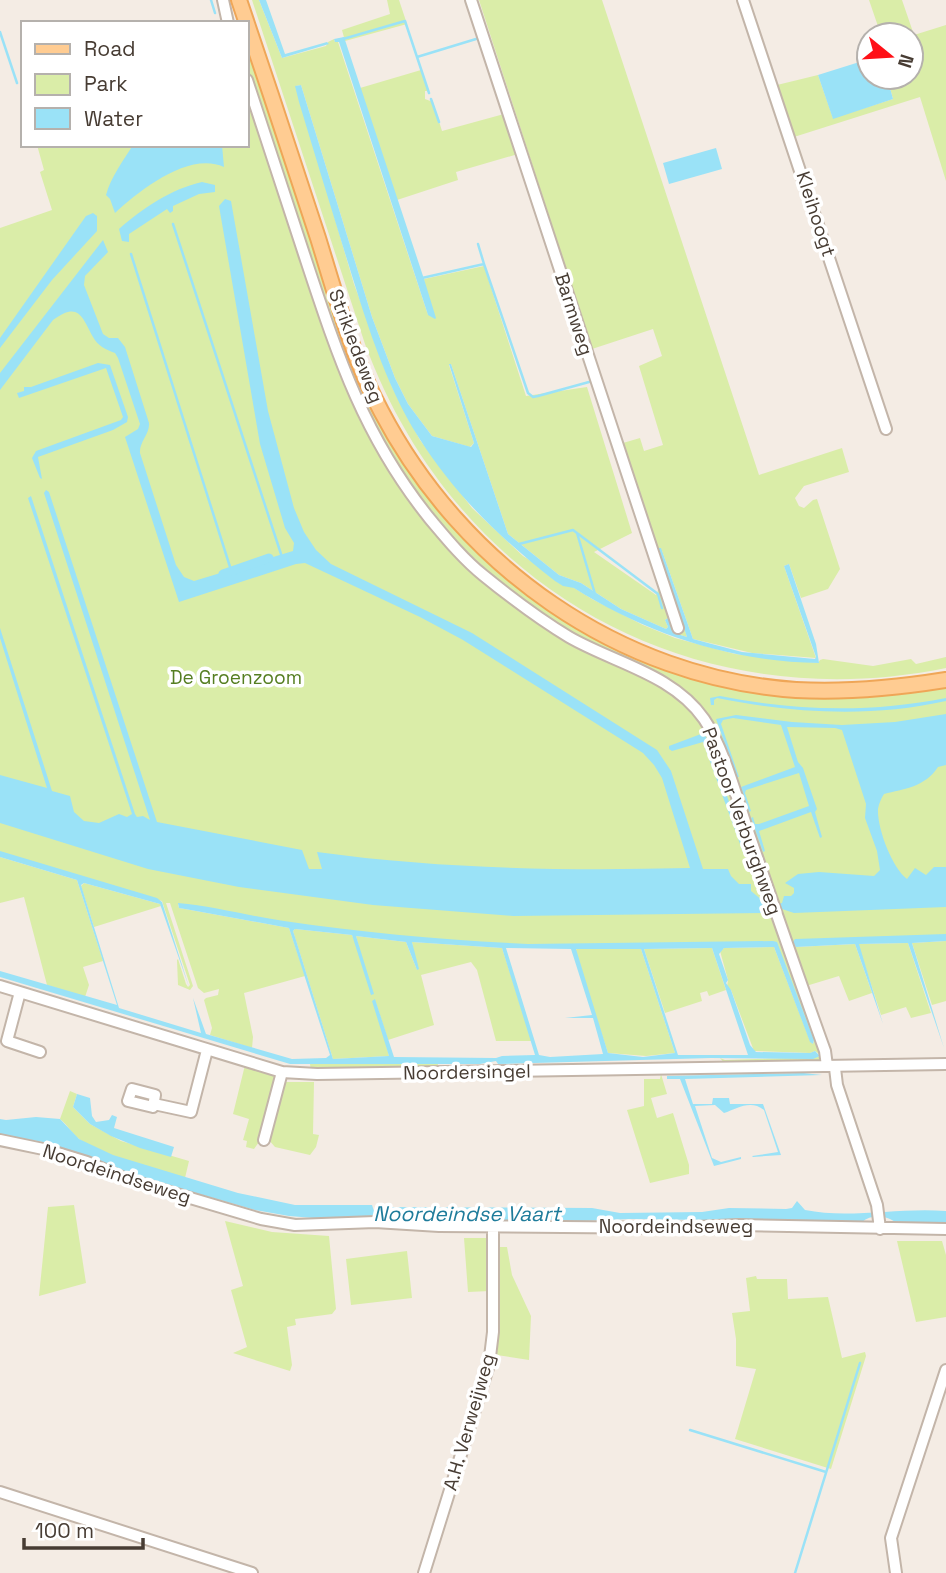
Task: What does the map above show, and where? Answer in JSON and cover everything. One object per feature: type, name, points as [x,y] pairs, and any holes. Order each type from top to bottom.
[{"type":"main road","name":"Strikledeweg","points":[[239,0],[246,21]]},
{"type":"main road","name":"Strikledeweg","points":[[249,0],[351,314],[375,379],[420,460],[444,493],[491,544],[559,598],[601,622],[673,655],[711,667],[794,680],[836,682],[881,681],[946,671]]},
{"type":"main road","name":"Strikledeweg","points":[[248,28],[343,318],[367,383],[411,464],[436,497],[485,551],[554,606],[596,631],[622,645],[707,675],[768,687],[836,691],[883,690],[946,680]]},
{"type":"street","points":[[223,0],[228,21]]},
{"type":"street","name":"Barmweg","points":[[471,0],[678,628]]},
{"type":"street","name":"Kleihoogt","points":[[743,0],[886,429]]},
{"type":"street","name":"Pastoor Verburghweg","points":[[248,83],[340,362],[361,410],[388,460],[413,497],[449,541],[481,573],[543,621],[664,682],[686,698],[713,733],[831,1067],[879,1219]]},
{"type":"street","name":"Noordersingel","points":[[0,986],[282,1072],[317,1074],[946,1064]]},
{"type":"street","points":[[20,992],[7,1041],[40,1052]]},
{"type":"street","points":[[154,1104],[191,1112],[207,1050]]},
{"type":"street","points":[[264,1140],[282,1072]]},
{"type":"street","name":"Noordeindseweg","points":[[0,1140],[48,1150],[87,1162],[126,1179],[279,1222],[327,1225],[400,1222],[439,1226],[811,1226],[879,1219],[945,1231]]},
{"type":"street","name":"A.H. Verweijweg","points":[[424,1573],[489,1365],[493,1332],[494,1226]]},
{"type":"street","points":[[896,1573],[891,1538],[946,1370]]},
{"type":"street","points":[[0,1492],[252,1573]]},
{"type":"green space","points":[[252,0],[259,0],[282,58],[326,46],[334,39],[338,42],[428,315],[424,279],[484,266],[526,396],[587,387],[632,533],[594,552],[656,595],[659,583],[655,544],[623,443],[640,438],[644,451],[663,445],[639,366],[662,356],[653,329],[592,349],[479,0],[602,0],[759,475],[842,448],[849,472],[804,486],[795,498],[799,506],[804,508],[817,499],[840,569],[828,589],[801,598],[789,564],[784,566],[816,658],[752,653],[693,639],[661,548],[687,637],[674,633],[668,618],[665,620],[668,627],[666,629],[621,609],[581,583],[559,575],[508,534],[451,364],[449,365],[474,443],[470,447],[432,436],[408,404],[395,378],[372,317],[301,85],[296,86],[354,284],[392,387],[420,440],[472,508],[523,556],[592,599],[643,625],[675,638],[735,654],[818,663],[823,659],[873,666],[911,659],[916,664],[946,657],[946,668],[852,679],[760,673],[674,652],[594,617],[521,567],[458,504],[405,430],[365,344]]},
{"type":"green space","points":[[387,0],[399,0],[407,24],[345,41],[342,30],[390,14]]},
{"type":"green space","points":[[869,0],[902,0],[909,21],[876,21]]},
{"type":"green space","points":[[946,25],[946,181],[920,97],[794,137],[777,85],[818,75],[833,118],[893,99],[891,91],[925,91],[925,32]]},
{"type":"green space","name":"De Groenzoom","points":[[248,32],[344,328],[366,385],[408,461],[447,513],[492,559],[543,600],[598,634],[657,661],[719,680],[784,691],[825,694],[886,691],[946,682],[946,938],[793,942],[796,947],[855,944],[872,993],[849,1001],[839,976],[806,986],[790,942],[783,942],[822,1050],[823,1058],[819,1063],[726,1065],[720,1058],[819,1057],[815,1051],[754,1051],[731,990],[727,987],[728,980],[720,951],[724,948],[774,947],[813,1044],[814,1040],[776,942],[546,948],[400,938],[278,924],[178,904],[179,908],[289,928],[305,976],[244,993],[253,1037],[252,1048],[210,1035],[212,1028],[204,1000],[218,995],[219,989],[204,993],[198,988],[170,903],[166,903],[193,986],[190,990],[178,985],[178,959],[186,984],[188,987],[190,985],[162,901],[0,853],[0,228],[52,210],[40,172],[44,170],[38,147],[248,147],[248,92],[340,370],[371,436],[408,496],[479,574],[534,617],[606,658],[651,679],[655,675],[583,640],[529,606],[451,536],[404,477],[375,430],[352,381],[248,71]]},
{"type":"green space","points":[[421,70],[429,91],[425,91],[425,99],[433,102],[442,131],[504,114],[518,154],[456,172],[458,180],[397,200],[360,88]]},
{"type":"green space","points":[[0,857],[77,880],[103,961],[83,967],[89,985],[85,997],[47,985],[24,897],[0,903]]},
{"type":"green space","points":[[84,883],[161,906],[94,927],[81,886]]},
{"type":"green space","points":[[295,929],[352,935],[362,959],[356,936],[406,942],[417,970],[412,942],[502,948],[532,1041],[496,1041],[477,970],[471,962],[421,975],[434,1025],[388,1040],[375,1000],[389,1056],[333,1059],[293,931]]},
{"type":"green space","points":[[946,941],[946,1001],[932,1005],[912,943]]},
{"type":"green space","points":[[908,943],[931,1013],[911,1018],[906,1007],[881,1015],[858,944]]},
{"type":"green space","points":[[712,948],[726,990],[709,996],[707,991],[700,993],[702,1001],[665,1013],[644,949]]},
{"type":"green space","points":[[577,949],[641,949],[675,1053],[646,1056],[608,1053],[576,956]]},
{"type":"green space","points":[[310,1064],[438,1064],[437,1069],[311,1071]]},
{"type":"green space","points":[[245,1065],[273,1072],[278,1078],[264,1135],[254,1149],[246,1147],[247,1141],[243,1140],[249,1119],[233,1114]]},
{"type":"green space","points":[[661,1074],[667,1094],[651,1098],[657,1118],[673,1113],[689,1165],[689,1174],[650,1183],[627,1110],[644,1106],[644,1079],[660,1079]]},
{"type":"green space","points":[[284,1082],[314,1082],[313,1134],[319,1135],[316,1147],[310,1155],[275,1147],[268,1139]]},
{"type":"green space","points":[[70,1091],[77,1094],[73,1107],[90,1124],[121,1141],[189,1161],[185,1178],[115,1157],[79,1139],[60,1119]]},
{"type":"green space","points":[[74,1205],[86,1283],[39,1296],[48,1207]]},
{"type":"green space","points":[[225,1221],[272,1232],[329,1236],[336,1309],[332,1314],[295,1319],[296,1325],[287,1327],[292,1365],[290,1371],[233,1353],[247,1347],[231,1290],[243,1286]]},
{"type":"green space","points":[[464,1238],[489,1238],[490,1291],[468,1292]]},
{"type":"green space","points":[[897,1241],[942,1241],[946,1255],[946,1317],[916,1322]]},
{"type":"green space","points":[[500,1247],[507,1247],[512,1275],[531,1316],[529,1360],[497,1355]]},
{"type":"green space","points":[[407,1251],[412,1298],[351,1305],[346,1259]]},
{"type":"green space","points":[[756,1276],[757,1279],[787,1279],[788,1299],[828,1297],[842,1358],[865,1352],[831,1469],[735,1439],[756,1369],[736,1366],[732,1313],[750,1311],[746,1278]]},
{"type":"water","points":[[259,0],[266,0],[285,54],[327,42],[329,44],[282,58]]},
{"type":"water","points":[[344,37],[435,319],[428,315],[339,42],[334,39]]},
{"type":"water","points":[[855,63],[855,91],[891,91],[893,99],[833,119],[818,75]]},
{"type":"water","points":[[301,85],[372,317],[395,378],[408,404],[432,436],[471,447],[474,443],[451,364],[508,534],[559,575],[581,583],[621,609],[666,629],[668,627],[665,620],[668,618],[674,633],[687,637],[657,548],[661,548],[693,639],[742,652],[815,659],[784,566],[789,564],[816,644],[819,663],[722,651],[661,632],[631,619],[574,588],[555,581],[481,516],[433,459],[395,394],[359,298],[299,102],[295,86]]},
{"type":"water","points":[[132,147],[222,147],[224,167],[210,163],[181,168],[151,184],[115,213],[106,195],[114,175]]},
{"type":"water","points":[[716,148],[722,169],[669,184],[663,163]]},
{"type":"water","points":[[202,182],[215,185],[215,192],[199,194],[173,206],[170,213],[167,209],[129,234],[129,242],[122,241],[119,229],[138,214],[168,194]]},
{"type":"water","points":[[225,199],[231,201],[268,411],[294,508],[304,532],[316,550],[331,564],[472,633],[657,750],[671,771],[703,869],[728,869],[739,884],[751,884],[751,891],[768,905],[763,913],[513,916],[373,905],[239,887],[148,869],[0,823],[0,775],[47,788],[0,638],[0,628],[52,791],[70,796],[74,812],[84,821],[99,823],[119,814],[127,817],[132,814],[28,498],[31,496],[135,814],[150,820],[44,493],[46,490],[49,492],[157,822],[302,850],[309,869],[322,869],[317,852],[503,868],[690,868],[662,778],[643,753],[463,640],[420,617],[305,563],[179,602],[125,437],[138,429],[140,424],[118,358],[115,353],[97,342],[79,314],[69,312],[53,320],[0,390],[0,373],[103,240],[108,252],[85,276],[84,285],[103,334],[109,338],[118,338],[125,347],[149,423],[140,453],[176,565],[184,577],[194,581],[293,551],[294,543],[285,528],[260,444],[219,206]]},
{"type":"water","points":[[93,213],[97,216],[97,231],[52,280],[0,348],[0,338],[86,216]]},
{"type":"water","points":[[98,363],[110,365],[128,417],[127,422],[113,430],[38,457],[42,479],[32,458],[36,451],[123,417],[106,368],[19,398],[17,393],[24,391],[24,387],[31,387]]},
{"type":"water","points":[[720,696],[777,705],[833,708],[889,706],[946,698],[946,701],[889,710],[831,712],[717,698],[714,705],[711,705],[710,698]]},
{"type":"water","points":[[946,714],[946,765],[938,767],[920,783],[884,794],[880,801],[878,817],[887,847],[901,874],[907,879],[915,868],[926,875],[934,867],[946,867],[946,907],[794,913],[779,908],[784,896],[794,893],[794,888],[785,883],[798,874],[819,872],[874,876],[880,870],[877,851],[865,818],[866,804],[842,730],[787,727],[817,809],[815,812],[822,837],[820,838],[811,812],[759,831],[765,851],[763,852],[751,818],[753,817],[755,824],[759,824],[809,806],[799,773],[746,790],[751,811],[749,812],[741,787],[795,767],[781,725],[733,718],[723,720],[721,724],[737,777],[716,719],[736,715],[842,725],[895,722]]},
{"type":"water","points":[[704,734],[708,741],[746,851],[744,855],[703,742],[672,751],[669,749],[669,746]]},
{"type":"water","points":[[0,851],[157,898],[162,902],[189,987],[160,904],[84,883],[81,885],[119,1008],[201,1033],[193,998],[206,1034],[292,1059],[326,1058],[330,1055],[289,928],[179,908],[178,903],[345,929],[528,944],[773,941],[777,942],[814,1040],[813,1044],[810,1042],[774,947],[724,948],[719,954],[728,980],[726,983],[731,990],[750,1045],[756,1052],[815,1051],[820,1056],[813,1059],[711,1058],[498,1064],[496,1061],[480,1064],[290,1064],[0,977],[0,971],[117,1005],[77,880],[0,857]],"holes":[[[295,929],[352,935],[371,995],[374,994],[356,936],[406,942],[417,970],[419,969],[412,942],[502,948],[535,1055],[496,1058],[394,1057],[375,999],[372,1001],[389,1056],[333,1059],[293,931]],[[506,948],[571,949],[592,1015],[565,1018],[593,1018],[603,1054],[550,1057],[539,1055]],[[712,948],[748,1055],[678,1055],[644,949]],[[576,949],[641,949],[675,1053],[643,1057],[608,1053]]]},
{"type":"water","points":[[946,934],[946,941],[912,943],[944,1048],[908,943],[859,944],[883,1024],[855,944],[796,947],[793,942],[795,939]]},
{"type":"water","points":[[803,1073],[822,1075],[685,1079],[693,1104],[712,1104],[713,1098],[729,1098],[730,1104],[763,1104],[781,1155],[752,1156],[778,1152],[764,1110],[759,1107],[744,1106],[724,1113],[715,1105],[695,1106],[712,1158],[721,1162],[741,1157],[714,1166],[680,1079],[667,1079],[667,1076]]},
{"type":"water","points":[[77,1094],[90,1098],[92,1116],[96,1122],[109,1120],[112,1115],[117,1117],[114,1128],[174,1147],[171,1157],[140,1148],[90,1124],[73,1107]]},
{"type":"water","name":"Noordeindse Vaart","points":[[0,1119],[60,1119],[79,1139],[113,1155],[238,1193],[295,1205],[372,1205],[374,1211],[377,1211],[378,1207],[592,1208],[620,1213],[702,1212],[729,1208],[786,1209],[792,1208],[797,1201],[805,1210],[822,1212],[946,1211],[946,1224],[897,1223],[880,1217],[870,1217],[862,1222],[630,1219],[558,1222],[427,1220],[374,1216],[326,1219],[289,1216],[255,1210],[123,1172],[48,1143],[0,1134]]},
{"type":"waterway","points":[[211,0],[215,13]]},
{"type":"waterway","points":[[343,39],[405,21],[429,93]]},
{"type":"waterway","points":[[0,32],[17,83]]},
{"type":"waterway","points":[[417,57],[476,39]]},
{"type":"waterway","points":[[431,99],[439,122]]},
{"type":"waterway","points":[[173,224],[281,554]]},
{"type":"waterway","points":[[422,278],[484,264],[478,244]]},
{"type":"waterway","points":[[131,254],[231,570]]},
{"type":"waterway","points":[[484,264],[528,393],[533,397],[589,382]]},
{"type":"waterway","points":[[519,544],[573,530],[658,594],[662,608]]},
{"type":"waterway","points":[[577,533],[595,594]]},
{"type":"waterway","points":[[223,574],[269,558]]},
{"type":"waterway","points":[[795,1573],[860,1363]]},
{"type":"waterway","points":[[690,1430],[826,1472]]}]
